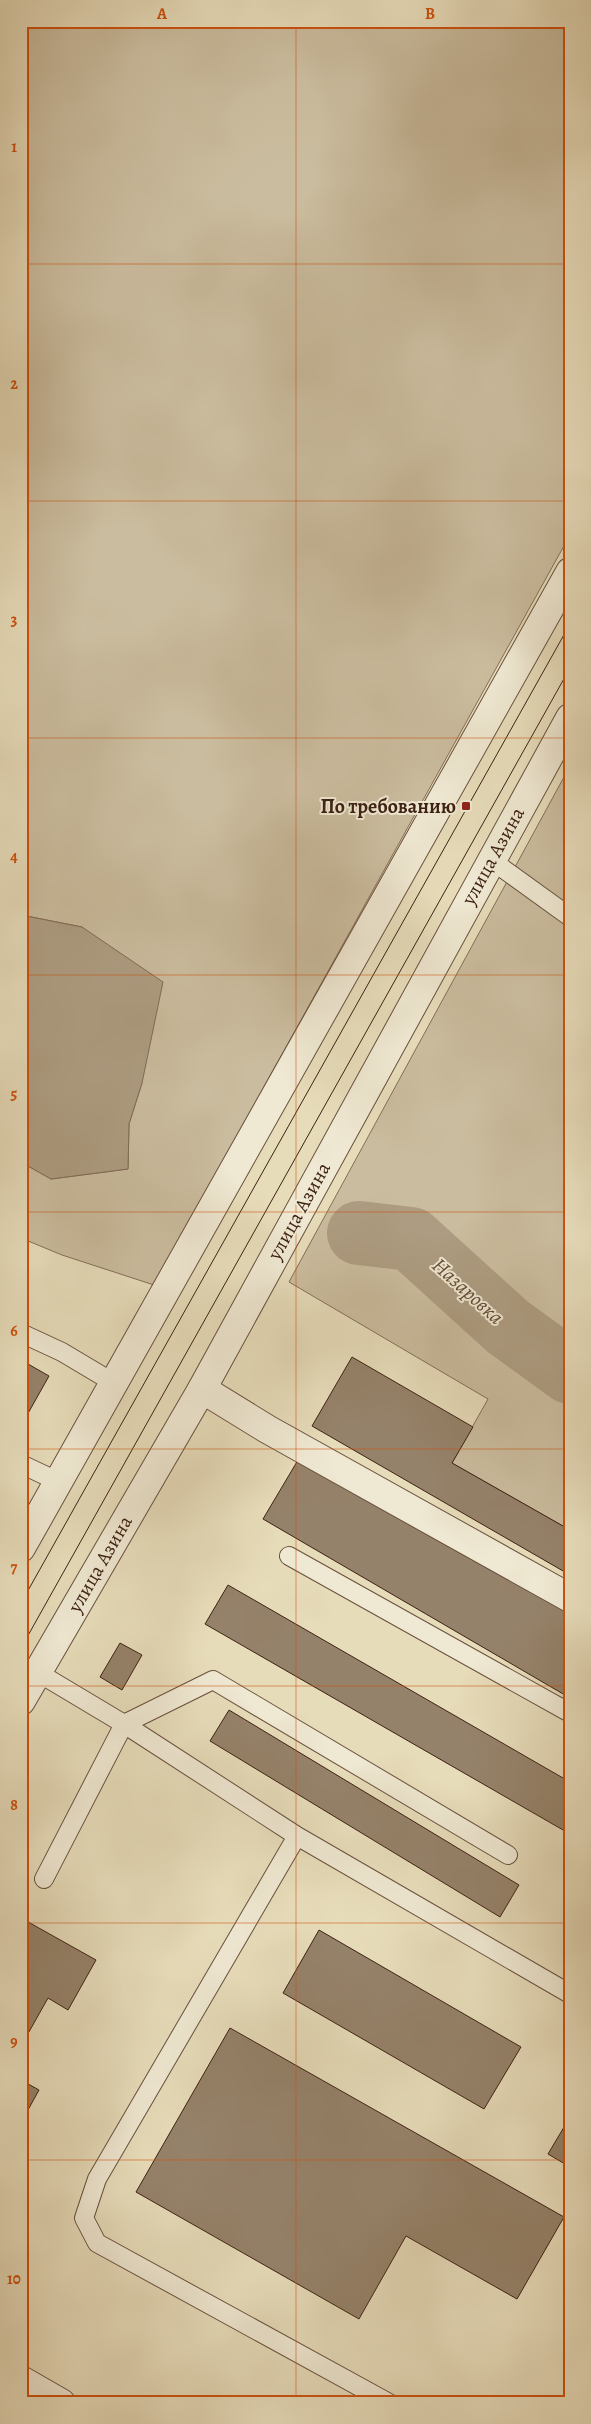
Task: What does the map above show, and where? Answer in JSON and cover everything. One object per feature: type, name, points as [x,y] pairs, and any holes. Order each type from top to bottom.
[{"type":"street","points":[[21,1548],[570,572]]},
{"type":"street","name":"улица Азина","points":[[21,1701],[202,1388],[570,718]]},
{"type":"street","points":[[202,1388],[267,1429],[570,1598]]},
{"type":"street","points":[[21,2380],[61,2403]]},
{"type":"lane","points":[[491,860],[570,917]]},
{"type":"lane","points":[[21,1333],[62,1352],[114,1383]]},
{"type":"lane","points":[[21,1464],[59,1482]]},
{"type":"lane","points":[[289,1556],[570,1713]]},
{"type":"lane","points":[[37,1672],[124,1724],[297,1836],[570,1994]]},
{"type":"lane","points":[[44,1879],[124,1724],[213,1680],[508,1855]]},
{"type":"lane","points":[[297,1836],[97,2178],[84,2218],[97,2242],[389,2403]]},
{"type":"shaded area","points":[[21,21],[570,21],[570,535],[154,1285],[62,1255],[21,1238],[21,1162],[51,1179],[128,1169],[129,1124],[142,1083],[82,927],[21,915]]},
{"type":"shaded area","points":[[570,766],[570,1530],[452,1463],[488,1399],[289,1282]]},
{"type":"shaded area","points":[[21,915],[82,927],[163,982],[142,1083],[129,1124],[128,1169],[51,1179],[21,1162]]},
{"type":"building","points":[[352,1357],[473,1427],[452,1463],[570,1530],[570,1575],[312,1426]]},
{"type":"building","points":[[21,1360],[49,1376],[22,1424],[21,1424]]},
{"type":"building","points":[[301,1455],[570,1613],[570,1698],[263,1519]]},
{"type":"building","points":[[228,1585],[570,1782],[570,1834],[205,1624]]},
{"type":"building","points":[[120,1643],[142,1655],[122,1690],[100,1677]]},
{"type":"building","points":[[229,1710],[519,1885],[500,1917],[210,1741]]},
{"type":"building","points":[[21,1918],[96,1960],[68,2010],[48,1998],[21,2046]]},
{"type":"building","points":[[319,1930],[521,2047],[484,2109],[283,1993]]},
{"type":"building","points":[[230,2028],[564,2217],[517,2299],[406,2236],[359,2319],[136,2192]]},
{"type":"building","points":[[21,2080],[39,2090],[23,2119],[21,2118]]},
{"type":"building","points":[[570,2117],[570,2167],[548,2154]]},
{"type":"waterway","name":"Назаровка","points":[[359,1233],[411,1239],[508,1327],[570,1372]]},
{"type":"tram line","points":[[21,1603],[570,624]]},
{"type":"tram line","points":[[21,1648],[570,668]]},
{"type":"place","name":"По требованию","points":[[466,806]]}]
